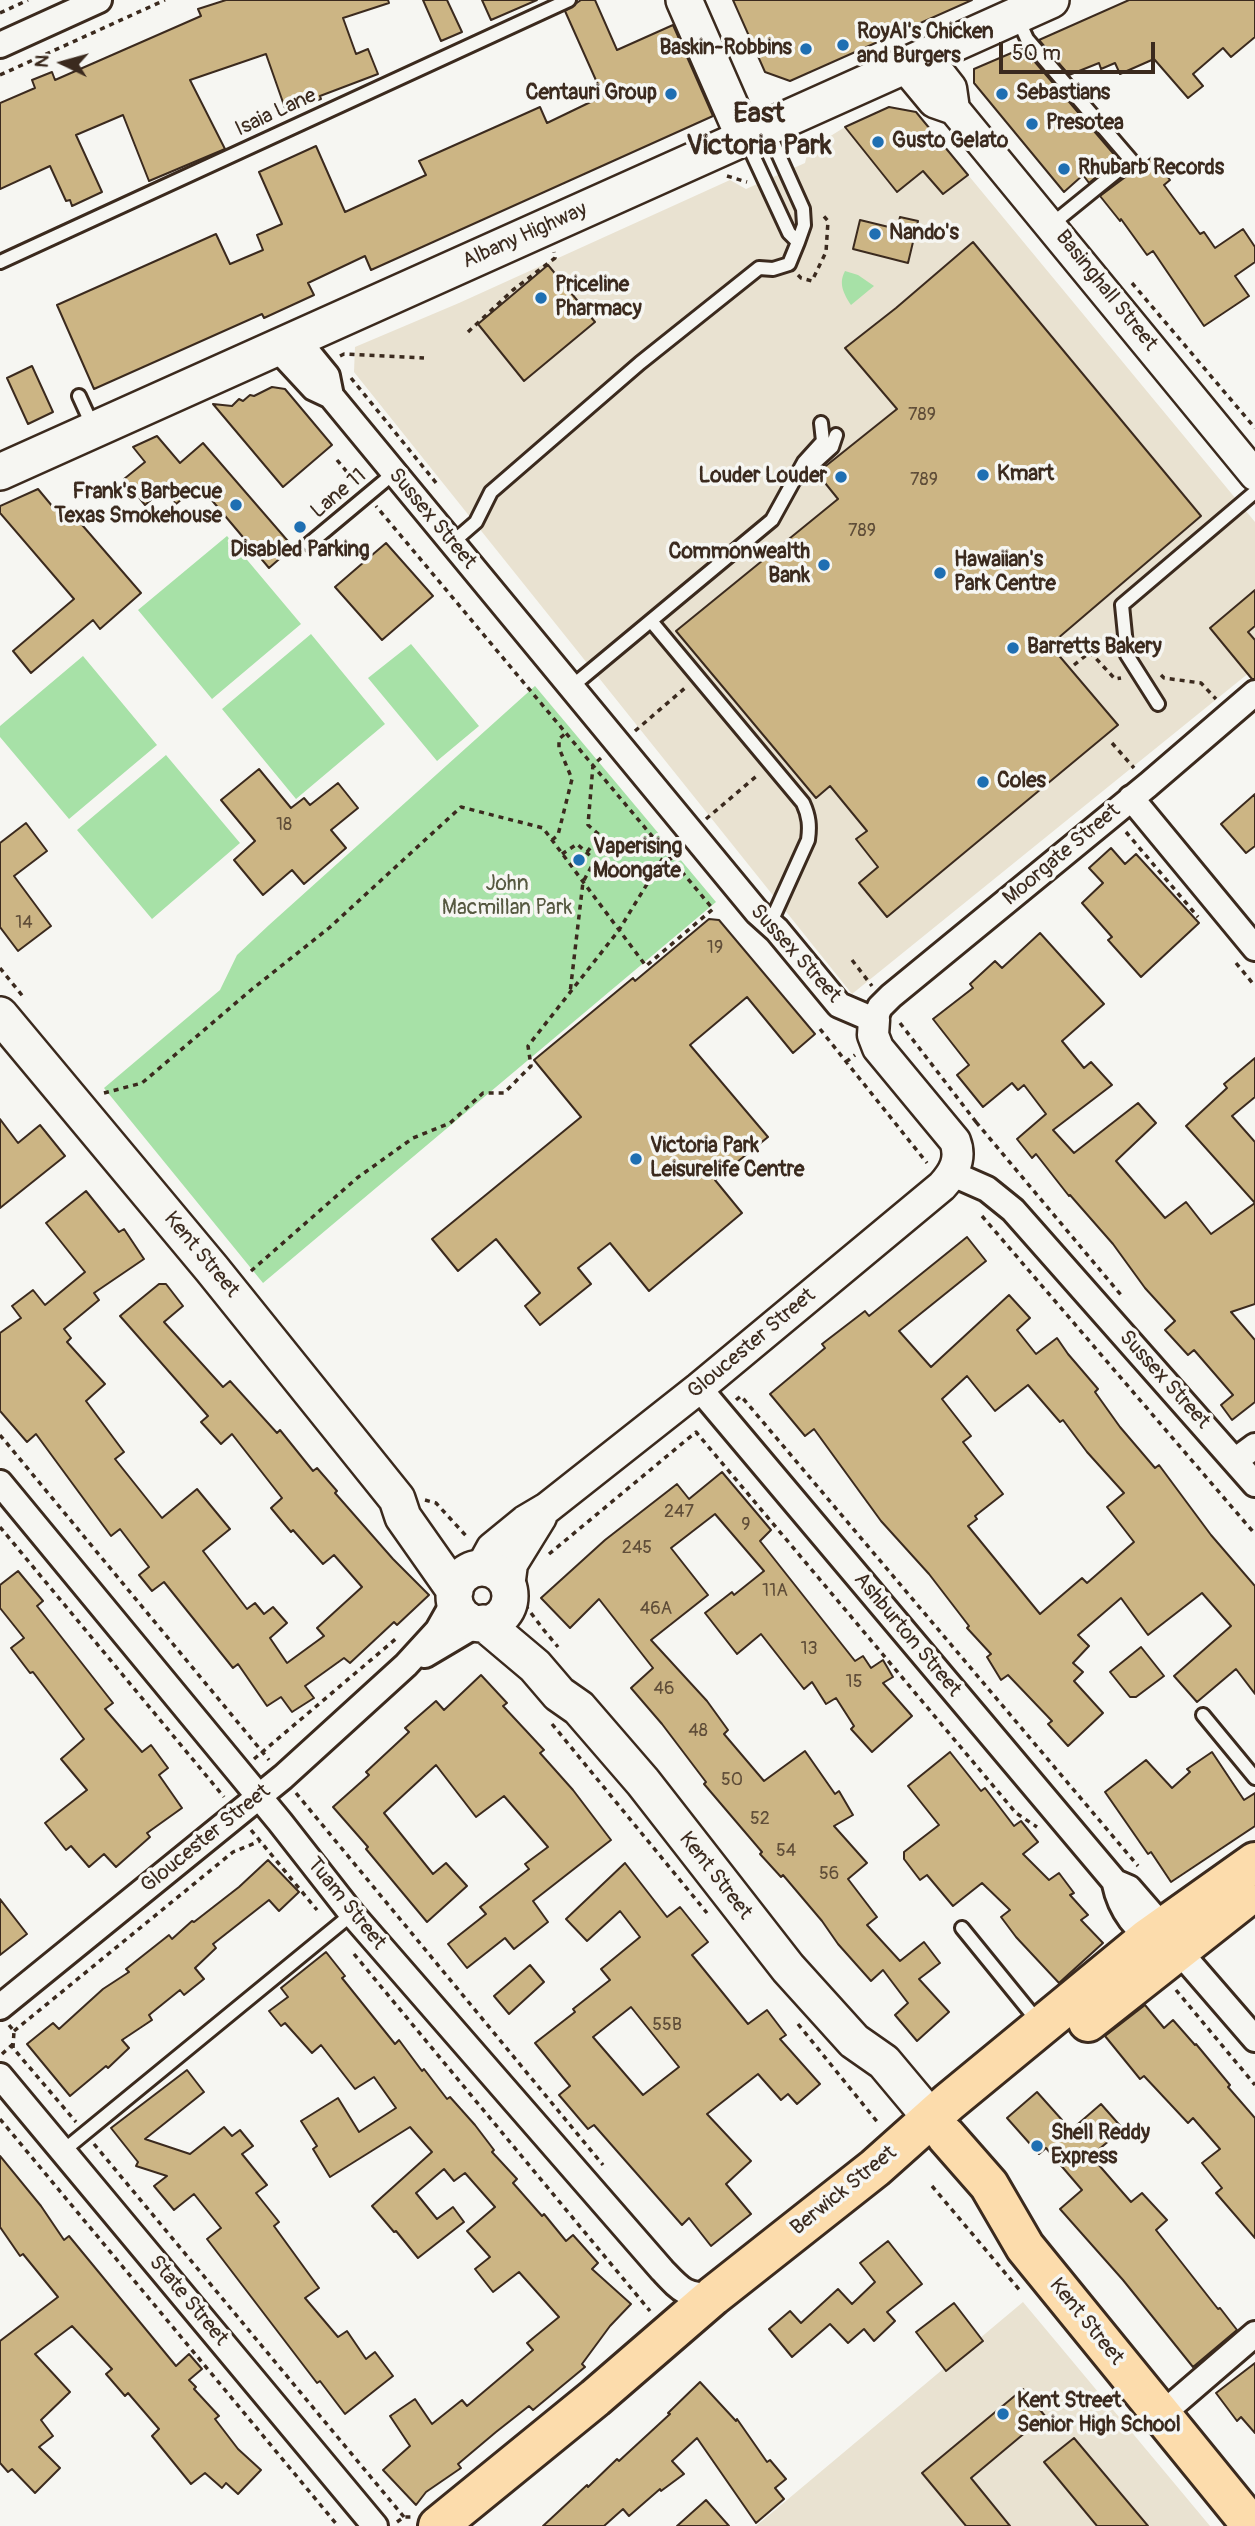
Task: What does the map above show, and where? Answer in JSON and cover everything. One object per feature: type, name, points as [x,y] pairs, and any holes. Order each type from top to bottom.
[{"type":"main road","points":[[684,0],[755,132]]},
{"type":"main road","points":[[708,0],[755,132]]},
{"type":"main road","name":"Albany Highway","points":[[0,472],[1051,0]]},
{"type":"main road","name":"Kent Street","points":[[0,1015],[212,1269],[397,1499],[403,1517],[466,1582]]},
{"type":"main road","points":[[494,1570],[500,1574],[496,1609],[466,1618],[466,1582],[494,1570]]},
{"type":"main road","name":"Kent Street","points":[[496,1609],[535,1666],[559,1694],[563,1713],[643,1782],[788,1968],[854,2041],[868,2078],[920,2133],[989,2185],[1026,2247],[1252,2526]]},
{"type":"main road","name":"Berwick Street","points":[[419,2520],[595,2398],[713,2296],[875,2168],[1164,1949],[1255,1862]]},
{"type":"main road","name":"Berwick Street","points":[[475,2526],[1042,2027],[1255,1892]]},
{"type":"street","points":[[0,45],[99,0]]},
{"type":"street","name":"Basinghall Street","points":[[915,61],[951,88],[954,109],[1255,475]]},
{"type":"street","name":"Sussex Street","points":[[286,342],[314,388],[331,396],[690,832],[839,1005],[879,1011]]},
{"type":"street","name":"Moorgate Street","points":[[879,1011],[1255,694]]},
{"type":"street","points":[[1140,792],[1255,948]]},
{"type":"street","points":[[879,1011],[873,1035],[878,1048],[966,1132],[950,1177]]},
{"type":"street","name":"Sussex Street","points":[[950,1177],[987,1189],[1013,1210],[1245,1453],[1255,1484]]},
{"type":"street","name":"Gloucester Street","points":[[3,2015],[283,1777],[406,1665],[439,1630],[466,1582],[492,1548],[699,1388],[950,1177]]},
{"type":"street","name":"Ashburton Street","points":[[699,1388],[1115,1882],[1118,1900],[1255,2039]]},
{"type":"street","name":"Tuam Street","points":[[0,1483],[280,1822],[352,1914],[662,2270],[678,2287],[694,2296],[713,2296]]},
{"type":"street","name":"Gloucester Street","points":[[406,1665],[496,1609],[512,1564],[547,1508]]},
{"type":"street","name":"State Street","points":[[0,2076],[375,2526]]},
{"type":"street","points":[[1160,2415],[1255,2334]]},
{"type":"lane","name":"Isaia Lane","points":[[0,262],[569,0]]},
{"type":"lane","points":[[1016,16],[1027,39],[1131,160],[1051,225]]},
{"type":"lane","points":[[755,132],[789,233],[798,242]]},
{"type":"lane","points":[[453,542],[476,522],[491,492],[639,363],[758,268],[773,269],[789,264],[804,225],[803,209],[755,132]]},
{"type":"lane","points":[[79,396],[94,430]]},
{"type":"lane","points":[[570,688],[772,520],[808,455],[823,441],[821,423]]},
{"type":"lane","points":[[795,479],[804,474],[832,447],[835,435]]},
{"type":"lane","name":"Lane 11","points":[[309,544],[394,472]]},
{"type":"lane","points":[[1158,704],[1127,655],[1122,604],[1255,492]]},
{"type":"lane","points":[[651,621],[803,803],[810,825],[808,840],[770,923]]},
{"type":"lane","points":[[1203,1714],[1255,1779]]},
{"type":"lane","points":[[63,2151],[352,1914]]},
{"type":"lane","points":[[962,1928],[1042,2027]]},
{"type":"path","points":[[0,13],[28,0]]},
{"type":"path","points":[[0,75],[165,0]]},
{"type":"path","points":[[716,181],[728,176],[744,180],[752,187]]},
{"type":"path","points":[[468,332],[513,290],[555,258],[554,252]]},
{"type":"path","points":[[789,264],[800,278],[812,281]]},
{"type":"path","points":[[1132,282],[1255,428]]},
{"type":"path","points":[[342,367],[344,354],[424,358]]},
{"type":"path","points":[[351,378],[437,484],[389,522]]},
{"type":"path","points":[[103,1093],[142,1083],[329,928],[461,807],[543,828],[646,965],[713,909],[337,460]]},
{"type":"path","points":[[1074,665],[1090,652],[1115,679],[1157,671],[1164,678],[1201,683],[1219,703]]},
{"type":"path","points":[[633,732],[698,677]]},
{"type":"path","points":[[552,840],[558,835],[572,779],[559,748],[559,739],[566,733]]},
{"type":"path","points":[[1112,743],[1140,792]]},
{"type":"path","points":[[251,1271],[357,1178],[390,1154],[413,1138],[450,1123],[483,1093],[504,1093],[531,1066],[528,1046],[619,930],[666,853],[758,777],[766,759]]},
{"type":"path","points":[[593,765],[588,825],[612,846],[653,837]]},
{"type":"path","points":[[1125,831],[1203,924]]},
{"type":"path","points":[[587,852],[600,836]]},
{"type":"path","points":[[562,854],[577,844],[595,860],[583,882],[570,995]]},
{"type":"path","points":[[1229,955],[1255,986]]},
{"type":"path","points":[[852,960],[879,1011],[966,1132],[1126,1302]]},
{"type":"path","points":[[820,1030],[928,1163],[934,1157],[1255,1534]]},
{"type":"path","points":[[546,1557],[741,1396],[1138,1866]]},
{"type":"path","points":[[696,1432],[1016,1813],[1042,1830]]},
{"type":"path","points":[[0,1435],[610,2172]]},
{"type":"path","points":[[543,1629],[561,1650]]},
{"type":"path","points":[[263,1752],[404,1632]]},
{"type":"path","points":[[563,1713],[712,1919]]},
{"type":"path","points":[[14,2031],[233,1852],[260,1841],[303,1801]]},
{"type":"path","points":[[1164,1949],[1255,2085]]},
{"type":"path","points":[[3,2015],[14,2031],[13,2048],[419,2520],[393,2526]]},
{"type":"path","points":[[791,2015],[878,2120],[920,2133]]},
{"type":"path","points":[[0,2056],[13,2044]]},
{"type":"path","points":[[0,2119],[338,2526]]},
{"type":"shaded area","name":"Hawaiian's Park Centre","points":[[889,107],[916,112],[1255,522],[1255,668],[852,994],[354,372],[355,347],[459,303],[730,180],[746,189],[805,163],[808,150],[845,127]]},
{"type":"shaded area","name":"Kent Street Senior High School","points":[[1023,2302],[1210,2526],[756,2526]]},
{"type":"green space","points":[[845,271],[858,275],[874,286],[851,305],[842,285]]},
{"type":"green space","points":[[227,536],[301,624],[212,699],[138,610]]},
{"type":"green space","points":[[311,634],[385,724],[296,799],[222,709]]},
{"type":"green space","points":[[411,644],[479,726],[437,761],[368,678]]},
{"type":"green space","points":[[83,656],[157,745],[69,819],[0,737],[0,726]]},
{"type":"green space","name":"John Macmillan Park","points":[[535,686],[716,902],[263,1283],[104,1088],[220,990],[237,955]]},
{"type":"green space","points":[[166,755],[240,843],[152,919],[77,830]]},
{"type":"building","points":[[226,0],[388,0],[389,3],[343,18],[356,54],[368,49],[378,74],[286,111],[266,54],[190,80],[225,149],[149,181],[123,115],[76,135],[102,192],[72,206],[70,200],[66,201],[50,166],[0,189],[0,103],[35,88],[32,80],[52,72],[55,80],[201,16],[198,9]]},
{"type":"building","points":[[423,0],[447,0],[462,32],[441,41]]},
{"type":"building","points":[[482,0],[537,0],[491,20]]},
{"type":"building","points":[[581,0],[595,0],[617,50],[673,25],[713,116],[371,270],[365,256],[308,283],[314,295],[264,318],[262,314],[94,389],[57,305],[216,234],[230,264],[263,250],[257,235],[282,224],[259,172],[316,146],[345,212],[426,175],[419,161],[540,107],[547,123],[603,96],[565,11]]},
{"type":"building","points":[[733,0],[972,0],[790,81],[765,72]]},
{"type":"building","points":[[1129,0],[1255,0],[1255,37],[1231,57],[1223,48],[1193,74],[1203,86],[1188,98],[1154,59],[1120,74],[1115,63],[1101,69],[1099,63],[1069,75],[1039,40]]},
{"type":"building","points":[[1023,48],[1118,159],[1089,183],[1083,175],[1064,192],[974,83],[974,69]]},
{"type":"building","points":[[889,107],[916,112],[968,175],[943,194],[923,171],[897,192],[845,127]]},
{"type":"building","points":[[1152,157],[1170,180],[1164,185],[1200,234],[1204,232],[1215,248],[1243,229],[1255,247],[1255,262],[1235,276],[1249,296],[1204,326],[1153,251],[1147,255],[1100,196]]},
{"type":"building","points":[[900,217],[918,221],[908,263],[853,249],[860,220],[897,229]]},
{"type":"building","name":"Hawaiian's Park Centre","points":[[973,242],[1201,516],[1050,645],[1118,725],[887,917],[859,883],[878,867],[856,839],[867,831],[830,786],[816,798],[676,631],[838,499],[817,473],[897,409],[845,348]]},
{"type":"building","points":[[548,265],[595,322],[524,381],[478,324]]},
{"type":"building","points":[[32,366],[53,412],[28,424],[7,378]]},
{"type":"building","points":[[272,387],[285,389],[332,445],[283,487],[213,404],[232,406],[239,399],[243,401],[250,395],[254,396]]},
{"type":"building","name":"Frank's Barbecue Texas Smokehouse","points":[[157,436],[180,463],[203,443],[293,547],[269,568],[199,485],[176,504],[164,489],[145,505],[124,479],[145,462],[133,447]]},
{"type":"building","points":[[38,489],[62,518],[70,511],[141,593],[100,629],[93,620],[31,673],[13,651],[74,599],[0,513],[0,506]]},
{"type":"building","points":[[386,543],[433,596],[382,640],[335,587]]},
{"type":"building","points":[[1255,590],[1255,626],[1248,632],[1255,640],[1255,679],[1252,679],[1210,628]]},
{"type":"building","points":[[259,769],[291,808],[304,798],[310,805],[338,783],[358,808],[331,830],[346,848],[304,884],[292,870],[263,895],[234,860],[255,841],[221,800]]},
{"type":"building","points":[[1255,794],[1255,846],[1246,853],[1221,824]]},
{"type":"building","points":[[26,823],[47,851],[14,876],[51,926],[18,951],[0,927],[0,843]]},
{"type":"building","points":[[1111,848],[1125,864],[1136,854],[1199,923],[1141,977],[1108,940],[1112,937],[1082,903],[1103,883],[1089,868]]},
{"type":"building","name":"Victoria Park Leisurelife Centre","points":[[709,919],[719,920],[815,1034],[793,1053],[747,997],[690,1045],[768,1137],[715,1180],[742,1213],[649,1291],[610,1243],[578,1268],[591,1284],[540,1325],[525,1306],[540,1293],[496,1239],[458,1271],[432,1239],[581,1117],[534,1060]]},
{"type":"building","points":[[1040,933],[1104,1004],[1062,1041],[1084,1068],[1091,1062],[1112,1085],[1053,1130],[1074,1153],[1138,1103],[1156,1123],[1116,1161],[1165,1218],[1186,1202],[1211,1234],[1255,1203],[1255,1304],[1231,1312],[1255,1340],[1255,1402],[1232,1420],[1221,1405],[1233,1395],[1194,1350],[1188,1355],[1165,1330],[1175,1321],[1036,1154],[1032,1158],[1017,1139],[1046,1114],[1024,1085],[1018,1090],[1012,1083],[983,1107],[957,1075],[969,1065],[933,1019],[973,988],[970,984],[995,961],[1002,968]]},
{"type":"building","points":[[1255,1058],[1255,1097],[1232,1116],[1255,1142],[1255,1203],[1186,1126],[1227,1088],[1224,1084]]},
{"type":"building","points":[[0,1119],[18,1143],[40,1125],[65,1156],[0,1208]]},
{"type":"building","points":[[86,1191],[119,1232],[124,1229],[144,1259],[94,1293],[99,1300],[64,1329],[71,1338],[67,1342],[105,1384],[86,1401],[124,1452],[115,1459],[162,1518],[197,1489],[230,1529],[203,1551],[247,1609],[255,1603],[264,1614],[273,1607],[287,1623],[270,1638],[287,1663],[324,1636],[317,1628],[362,1587],[334,1555],[323,1564],[293,1530],[291,1532],[271,1508],[282,1498],[232,1434],[221,1444],[201,1422],[208,1416],[120,1316],[159,1284],[166,1284],[183,1306],[164,1322],[223,1387],[230,1381],[277,1433],[280,1430],[313,1471],[317,1468],[337,1491],[335,1493],[393,1559],[429,1595],[397,1625],[394,1622],[350,1663],[344,1658],[305,1686],[314,1698],[292,1712],[281,1697],[267,1706],[238,1664],[233,1668],[164,1582],[152,1591],[139,1575],[149,1567],[120,1529],[111,1536],[36,1434],[27,1442],[0,1411],[0,1333],[21,1318],[12,1306],[33,1290],[45,1305],[85,1272],[46,1223]]},
{"type":"building","points":[[967,1237],[986,1261],[899,1331],[931,1367],[1009,1295],[1030,1318],[1017,1330],[1036,1354],[1057,1338],[1098,1389],[1095,1392],[1120,1427],[1155,1468],[1159,1465],[1211,1535],[1255,1586],[1255,1694],[1236,1669],[1197,1702],[1174,1676],[1231,1626],[1202,1593],[1148,1635],[1121,1598],[1078,1635],[1089,1646],[1073,1663],[1083,1672],[1074,1681],[1103,1713],[1068,1746],[1048,1724],[1052,1721],[1008,1675],[1001,1680],[987,1657],[991,1654],[967,1628],[969,1626],[929,1574],[881,1521],[814,1429],[805,1436],[770,1394],[825,1348],[822,1344],[865,1311],[869,1316]],"holes":[[[967,1376],[995,1411],[1028,1385],[1060,1422],[1063,1420],[1087,1452],[1124,1493],[1107,1507],[1134,1542],[1087,1583],[1082,1578],[1040,1614],[968,1526],[977,1519],[975,1516],[1003,1494],[963,1442],[971,1436],[942,1399]]]},
{"type":"building","points":[[722,1472],[771,1530],[760,1541],[855,1661],[863,1656],[871,1668],[883,1660],[893,1677],[883,1683],[912,1716],[872,1752],[851,1729],[854,1726],[836,1698],[826,1704],[812,1682],[804,1689],[761,1634],[737,1654],[705,1613],[732,1592],[734,1595],[764,1571],[715,1514],[671,1548],[708,1595],[651,1640],[707,1701],[728,1730],[724,1734],[764,1781],[805,1751],[835,1794],[839,1791],[853,1815],[834,1826],[867,1863],[848,1879],[877,1917],[867,1925],[900,1961],[924,1942],[940,1963],[919,1979],[949,2012],[917,2041],[895,2015],[908,2003],[883,1970],[871,1981],[783,1875],[781,1877],[760,1854],[762,1852],[704,1784],[706,1782],[662,1724],[631,1688],[653,1668],[599,1599],[570,1628],[541,1598],[605,1540],[677,1484],[689,1499]]},
{"type":"building","points":[[18,1571],[43,1601],[37,1606],[113,1703],[105,1709],[142,1752],[151,1745],[168,1768],[159,1775],[182,1808],[147,1833],[150,1837],[116,1867],[104,1854],[89,1867],[71,1846],[66,1850],[45,1823],[87,1790],[61,1759],[84,1739],[33,1672],[30,1673],[11,1648],[24,1638],[0,1608],[0,1585]]},
{"type":"building","points":[[1141,1647],[1164,1676],[1136,1697],[1130,1697],[1110,1672]]},
{"type":"building","points":[[481,1675],[507,1703],[503,1706],[544,1750],[540,1753],[573,1790],[611,1840],[533,1901],[548,1922],[514,1949],[505,1938],[467,1968],[448,1944],[486,1914],[480,1907],[529,1869],[525,1864],[548,1847],[504,1796],[476,1817],[436,1765],[384,1813],[433,1874],[446,1863],[467,1886],[427,1922],[333,1807],[369,1775],[366,1772],[409,1732],[405,1728],[436,1701],[444,1710]]},
{"type":"building","points":[[950,1752],[981,1791],[985,1788],[1014,1826],[1021,1821],[1038,1842],[1023,1854],[1049,1880],[1059,1873],[1074,1893],[1070,1895],[1088,1915],[1081,1920],[1103,1943],[1059,1983],[1016,1937],[1001,1917],[1010,1910],[982,1883],[953,1906],[927,1875],[920,1880],[904,1859],[904,1852],[939,1825],[908,1786]]},
{"type":"building","points":[[1212,1752],[1244,1800],[1255,1793],[1255,1826],[1171,1882],[1105,1792],[1146,1760],[1172,1788],[1190,1772],[1187,1769]]},
{"type":"building","points":[[268,1860],[299,1892],[279,1911],[269,1900],[213,1944],[216,1948],[195,1968],[204,1979],[184,1995],[180,1990],[149,2015],[152,2020],[122,2040],[129,2048],[108,2068],[106,2066],[70,2096],[27,2044],[53,2023],[59,2029],[103,1989],[129,1972],[126,1969],[169,1935],[172,1939],[239,1887]]},
{"type":"building","points":[[625,1863],[667,1917],[680,1907],[708,1942],[692,1955],[748,2024],[767,2010],[786,2035],[780,2039],[820,2084],[797,2104],[788,2094],[781,2100],[758,2074],[707,2114],[751,2161],[726,2184],[751,2214],[711,2246],[689,2218],[682,2225],[594,2125],[588,2129],[559,2095],[570,2086],[535,2043],[610,1980],[601,1969],[640,1937],[620,1911],[587,1941],[566,1919]],"holes":[[[631,2007],[679,2067],[643,2095],[593,2037]]]},
{"type":"building","points":[[0,1899],[27,1934],[0,1955]]},
{"type":"building","points":[[326,1952],[345,1976],[342,1978],[395,2044],[399,2040],[447,2099],[450,2097],[475,2125],[494,2150],[492,2152],[517,2179],[513,2183],[566,2241],[573,2235],[598,2263],[592,2269],[631,2304],[610,2326],[582,2364],[585,2367],[533,2410],[529,2406],[496,2432],[458,2464],[461,2468],[426,2492],[416,2505],[383,2470],[410,2446],[390,2416],[415,2399],[432,2424],[462,2400],[467,2406],[533,2350],[527,2343],[559,2317],[519,2272],[493,2292],[475,2269],[490,2257],[467,2231],[495,2207],[465,2173],[454,2181],[444,2169],[416,2193],[437,2219],[453,2207],[464,2222],[418,2258],[372,2206],[432,2152],[410,2127],[330,2177],[313,2149],[317,2146],[301,2121],[338,2098],[359,2132],[396,2108],[374,2077],[355,2089],[321,2045],[312,2053],[285,2023],[281,2026],[269,2011],[288,1997],[281,1988]]},
{"type":"building","points":[[530,1965],[544,1982],[509,2014],[494,1996]]},
{"type":"building","points":[[1145,2005],[1164,2028],[1173,2020],[1196,2044],[1255,2118],[1255,2238],[1216,2193],[1222,2188],[1202,2163],[1220,2149],[1193,2118],[1188,2123],[1144,2076],[1140,2079],[1105,2036]]},
{"type":"building","points":[[187,2070],[204,2092],[145,2139],[190,2154],[224,2127],[232,2136],[240,2130],[253,2146],[242,2154],[267,2185],[256,2193],[279,2222],[274,2226],[319,2288],[305,2298],[338,2337],[347,2331],[366,2359],[375,2352],[393,2376],[345,2414],[320,2381],[317,2383],[207,2239],[221,2228],[194,2194],[174,2210],[154,2186],[167,2176],[136,2166],[138,2162],[111,2128]]},
{"type":"building","points":[[1037,2092],[1071,2130],[1101,2104],[1123,2129],[1091,2156],[1131,2202],[1142,2193],[1167,2220],[1156,2230],[1237,2330],[1193,2367],[1123,2280],[1060,2209],[1082,2190],[1046,2148],[1039,2154],[1007,2118]]},
{"type":"building","points":[[0,2156],[41,2206],[64,2240],[69,2236],[176,2366],[189,2354],[202,2369],[189,2380],[196,2387],[194,2389],[219,2416],[215,2419],[238,2449],[261,2470],[238,2494],[226,2483],[222,2488],[205,2473],[191,2484],[152,2436],[159,2429],[128,2393],[125,2396],[106,2374],[112,2369],[72,2326],[35,2354],[70,2392],[41,2420],[53,2436],[39,2447],[60,2468],[35,2493],[12,2469],[8,2472],[0,2463],[0,2341],[58,2297],[23,2254],[20,2256],[0,2227]]},
{"type":"building","points":[[888,2241],[922,2284],[887,2312],[895,2321],[874,2341],[864,2329],[848,2343],[830,2324],[792,2357],[769,2329],[790,2311],[801,2323],[838,2289],[852,2304],[875,2282],[860,2263]]},
{"type":"building","points":[[954,2303],[983,2341],[946,2371],[916,2332]]},
{"type":"building","points":[[1255,2363],[1255,2433],[1241,2417],[1237,2421],[1216,2393]]},
{"type":"building","points":[[700,2382],[736,2421],[737,2419],[767,2462],[770,2460],[786,2479],[775,2488],[784,2499],[756,2523],[697,2438],[672,2461],[684,2474],[661,2491],[660,2489],[629,2516],[623,2509],[604,2526],[543,2526],[617,2459],[619,2461]]},
{"type":"building","points":[[1023,2389],[1045,2416],[971,2478],[1010,2526],[966,2526],[922,2473]]},
{"type":"building","points":[[1074,2438],[1148,2526],[1097,2526],[1044,2462]]},
{"type":"building","points":[[706,2500],[729,2526],[677,2526]]},
{"type":"place","name":"RoyAl's Chicken and Burgers","points":[[843,45]]},
{"type":"place","name":"Baskin-Robbins","points":[[806,49]]},
{"type":"place","name":"Centauri Group","points":[[671,94]]},
{"type":"place","name":"Sebastians","points":[[1002,94]]},
{"type":"place","name":"Presotea","points":[[1032,124]]},
{"type":"place","name":"Gusto Gelato","points":[[878,142]]},
{"type":"place","name":"Rhubarb Records","points":[[1064,169]]},
{"type":"place","name":"Nando's","points":[[875,234]]},
{"type":"place","name":"Priceline Pharmacy","points":[[541,298]]},
{"type":"place","name":"Kmart","points":[[983,475]]},
{"type":"place","name":"Louder Louder","points":[[841,477]]},
{"type":"place","name":"Frank's Barbecue Texas Smokehouse","points":[[236,505]]},
{"type":"place","name":"Disabled Parking","points":[[300,527]]},
{"type":"place","name":"Commonwealth Bank","points":[[824,565]]},
{"type":"place","name":"Hawaiian's Park Centre","points":[[940,573]]},
{"type":"place","name":"Barretts Bakery","points":[[1013,648]]},
{"type":"place","name":"Coles","points":[[983,782]]},
{"type":"place","name":"Vaperising Moongate","points":[[579,860]]},
{"type":"place","name":"Victoria Park Leisurelife Centre","points":[[636,1159]]},
{"type":"place","name":"Shell Reddy Express","points":[[1037,2146]]},
{"type":"place","name":"Kent Street Senior High School","points":[[1003,2414]]},
{"type":"district","name":"East Victoria Park","points":[[759,131]]}]
